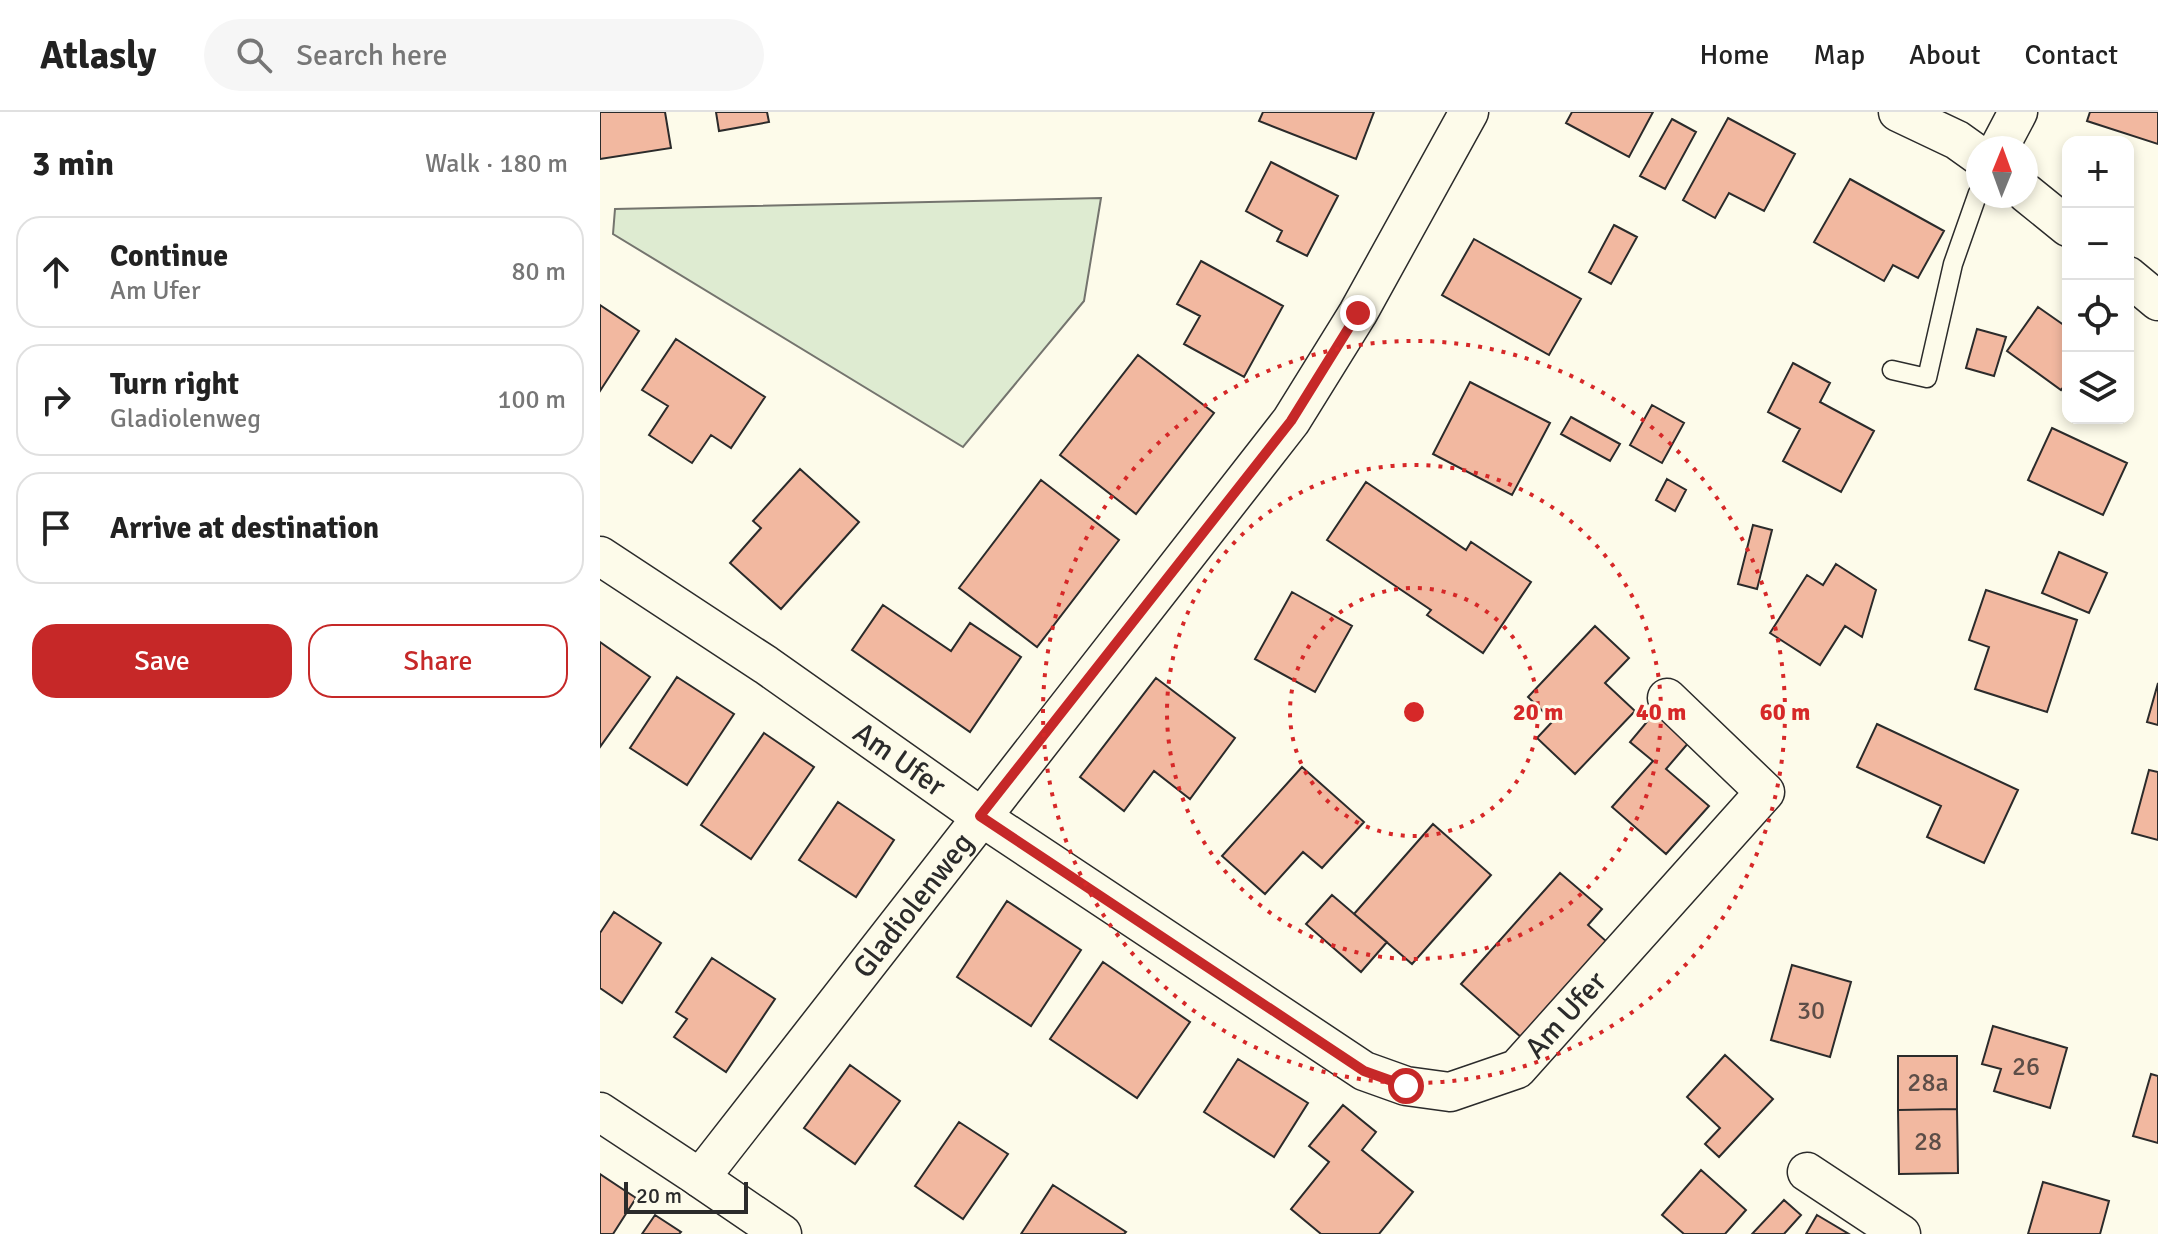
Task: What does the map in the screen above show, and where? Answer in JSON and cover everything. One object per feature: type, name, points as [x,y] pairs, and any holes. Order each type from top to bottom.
[{"type":"street","name":"Gladiolenweg","points":[[700,1178],[1291,421],[1358,313],[1469,112]]},
{"type":"street","points":[[1898,112],[1966,146]]},
{"type":"street","points":[[2005,136],[2018,112]]},
{"type":"street","points":[[2038,203],[2062,222]]},
{"type":"street","points":[[2133,280],[2158,301]]},
{"type":"street","name":"Am Ufer","points":[[600,556],[766,665],[980,816],[1364,1071],[1406,1086],[1450,1092],[1517,1069],[1765,792],[1667,698]]},
{"type":"street","points":[[600,1112],[782,1234]]},
{"type":"street","points":[[1807,1172],[1901,1234]]},
{"type":"lane","points":[[1892,370],[1927,378],[1953,264],[1973,208]]},
{"type":"green space","points":[[1101,198],[1084,301],[963,447],[613,234],[615,209]]},
{"type":"building","points":[[600,112],[665,112],[671,148],[600,159]]},
{"type":"building","points":[[716,112],[767,112],[769,122],[719,131]]},
{"type":"building","points":[[1263,112],[1374,112],[1356,159],[1259,121]]},
{"type":"building","points":[[1572,112],[1653,112],[1629,157],[1566,123]]},
{"type":"building","points":[[2090,112],[2158,112],[2158,144],[2134,136],[2087,121]]},
{"type":"building","points":[[1728,118],[1795,154],[1764,211],[1729,193],[1715,218],[1683,200]]},
{"type":"building","points":[[1672,119],[1696,132],[1665,189],[1640,176]]},
{"type":"building","points":[[1271,162],[1338,196],[1307,256],[1277,241],[1282,231],[1246,211]]},
{"type":"building","points":[[1850,179],[1944,231],[1918,278],[1893,265],[1884,281],[1814,242]]},
{"type":"building","points":[[1614,225],[1637,237],[1611,284],[1589,272]]},
{"type":"building","points":[[1474,239],[1581,299],[1549,355],[1442,295]]},
{"type":"building","points":[[1201,261],[1283,306],[1244,377],[1184,344],[1200,316],[1177,304]]},
{"type":"building","points":[[600,305],[639,331],[600,391]]},
{"type":"building","points":[[2038,307],[2062,324],[2062,389],[2061,390],[2007,351]]},
{"type":"building","points":[[1977,329],[2006,337],[1994,376],[1966,368]]},
{"type":"building","points":[[676,339],[765,397],[731,448],[711,435],[692,463],[649,435],[668,406],[642,390]]},
{"type":"building","points":[[1138,355],[1214,413],[1136,514],[1060,455]]},
{"type":"building","points":[[1793,363],[1830,383],[1820,402],[1874,431],[1841,492],[1783,461],[1800,429],[1768,412]]},
{"type":"building","points":[[1470,382],[1550,423],[1512,495],[1433,454]]},
{"type":"building","points":[[1652,405],[1684,423],[1662,463],[1630,445]]},
{"type":"building","points":[[1571,417],[1620,444],[1610,461],[1561,434]]},
{"type":"building","points":[[2052,428],[2127,463],[2103,515],[2028,480]]},
{"type":"building","points":[[800,469],[859,522],[781,609],[730,563],[761,528],[753,521]]},
{"type":"building","points":[[1667,479],[1686,490],[1675,511],[1656,500]]},
{"type":"building","points":[[1041,480],[1119,540],[1037,647],[959,588]]},
{"type":"building","points":[[1366,482],[1466,550],[1471,542],[1531,582],[1483,653],[1427,615],[1431,610],[1327,540]]},
{"type":"building","points":[[1753,525],[1772,530],[1757,589],[1738,584]]},
{"type":"building","points":[[2059,552],[2107,573],[2089,613],[2042,593]]},
{"type":"building","points":[[1836,564],[1876,590],[1862,637],[1845,626],[1820,665],[1770,633],[1807,575],[1823,585]]},
{"type":"building","points":[[1986,590],[2077,620],[2047,712],[1975,689],[1989,647],[1969,640]]},
{"type":"building","points":[[1292,592],[1352,626],[1315,692],[1255,659]]},
{"type":"building","points":[[883,605],[951,651],[970,623],[1021,657],[970,732],[852,650]]},
{"type":"building","points":[[1595,626],[1629,658],[1605,683],[1635,711],[1575,774],[1537,738],[1553,721],[1528,697]]},
{"type":"building","points":[[600,642],[650,677],[600,747]]},
{"type":"building","points":[[677,677],[734,714],[687,785],[630,748]]},
{"type":"building","points":[[1156,678],[1235,738],[1190,799],[1154,771],[1124,811],[1080,777]]},
{"type":"building","points":[[2158,683],[2158,725],[2147,722]]},
{"type":"building","points":[[1656,711],[1690,741],[1666,769],[1709,806],[1666,854],[1612,807],[1653,761],[1630,742]]},
{"type":"building","points":[[1877,724],[2018,790],[1984,863],[1927,837],[1941,806],[1857,767]]},
{"type":"building","points":[[764,733],[814,767],[751,859],[701,825]]},
{"type":"building","points":[[1302,767],[1364,822],[1322,868],[1303,852],[1265,894],[1222,856]]},
{"type":"building","points":[[2149,770],[2158,772],[2158,840],[2132,833]]},
{"type":"building","points":[[838,802],[894,840],[856,897],[799,860]]},
{"type":"building","points":[[1433,824],[1491,875],[1412,964],[1354,914]]},
{"type":"building","points":[[1560,873],[1602,909],[1588,925],[1607,942],[1522,1038],[1461,984]]},
{"type":"building","points":[[1332,895],[1387,942],[1361,972],[1306,924]]},
{"type":"building","points":[[1007,901],[1081,950],[1031,1026],[957,977]]},
{"type":"building","points":[[614,912],[661,943],[622,1003],[600,988],[600,933]]},
{"type":"building","points":[[712,958],[775,999],[726,1072],[674,1037],[687,1019],[676,1012]]},
{"type":"building","points":[[1103,962],[1190,1022],[1137,1098],[1050,1039]]},
{"type":"building","points":[[1792,965],[1851,982],[1830,1057],[1771,1040]]},
{"type":"building","points":[[1993,1026],[2067,1048],[2050,1108],[1994,1091],[2001,1069],[1982,1064]]},
{"type":"building","points":[[1725,1055],[1773,1099],[1719,1157],[1705,1144],[1720,1128],[1687,1097]]},
{"type":"building","points":[[1898,1056],[1957,1056],[1957,1109],[1898,1110]]},
{"type":"building","points":[[1238,1059],[1308,1103],[1274,1157],[1204,1112]]},
{"type":"building","points":[[850,1065],[900,1101],[855,1164],[804,1128]]},
{"type":"building","points":[[2151,1074],[2158,1076],[2158,1143],[2133,1136]]},
{"type":"building","points":[[1343,1105],[1376,1132],[1362,1150],[1413,1192],[1379,1234],[1321,1234],[1291,1209],[1329,1162],[1309,1146]]},
{"type":"building","points":[[1957,1109],[1958,1173],[1899,1174],[1898,1110]]},
{"type":"building","points":[[959,1122],[1008,1154],[963,1219],[915,1186]]},
{"type":"building","points":[[1701,1170],[1746,1210],[1725,1234],[1684,1234],[1662,1215]]},
{"type":"building","points":[[600,1174],[636,1198],[613,1234],[600,1234]]},
{"type":"building","points":[[2043,1182],[2109,1201],[2100,1234],[2028,1234]]},
{"type":"building","points":[[1053,1185],[1126,1232],[1021,1234]]},
{"type":"building","points":[[1784,1200],[1801,1215],[1784,1234],[1752,1234]]},
{"type":"building","points":[[655,1215],[681,1232],[642,1234]]},
{"type":"building","points":[[1817,1215],[1849,1234],[1806,1234]]},
{"type":"route","points":[[1358,313],[1291,421],[980,816],[1364,1071],[1406,1086]]}]
